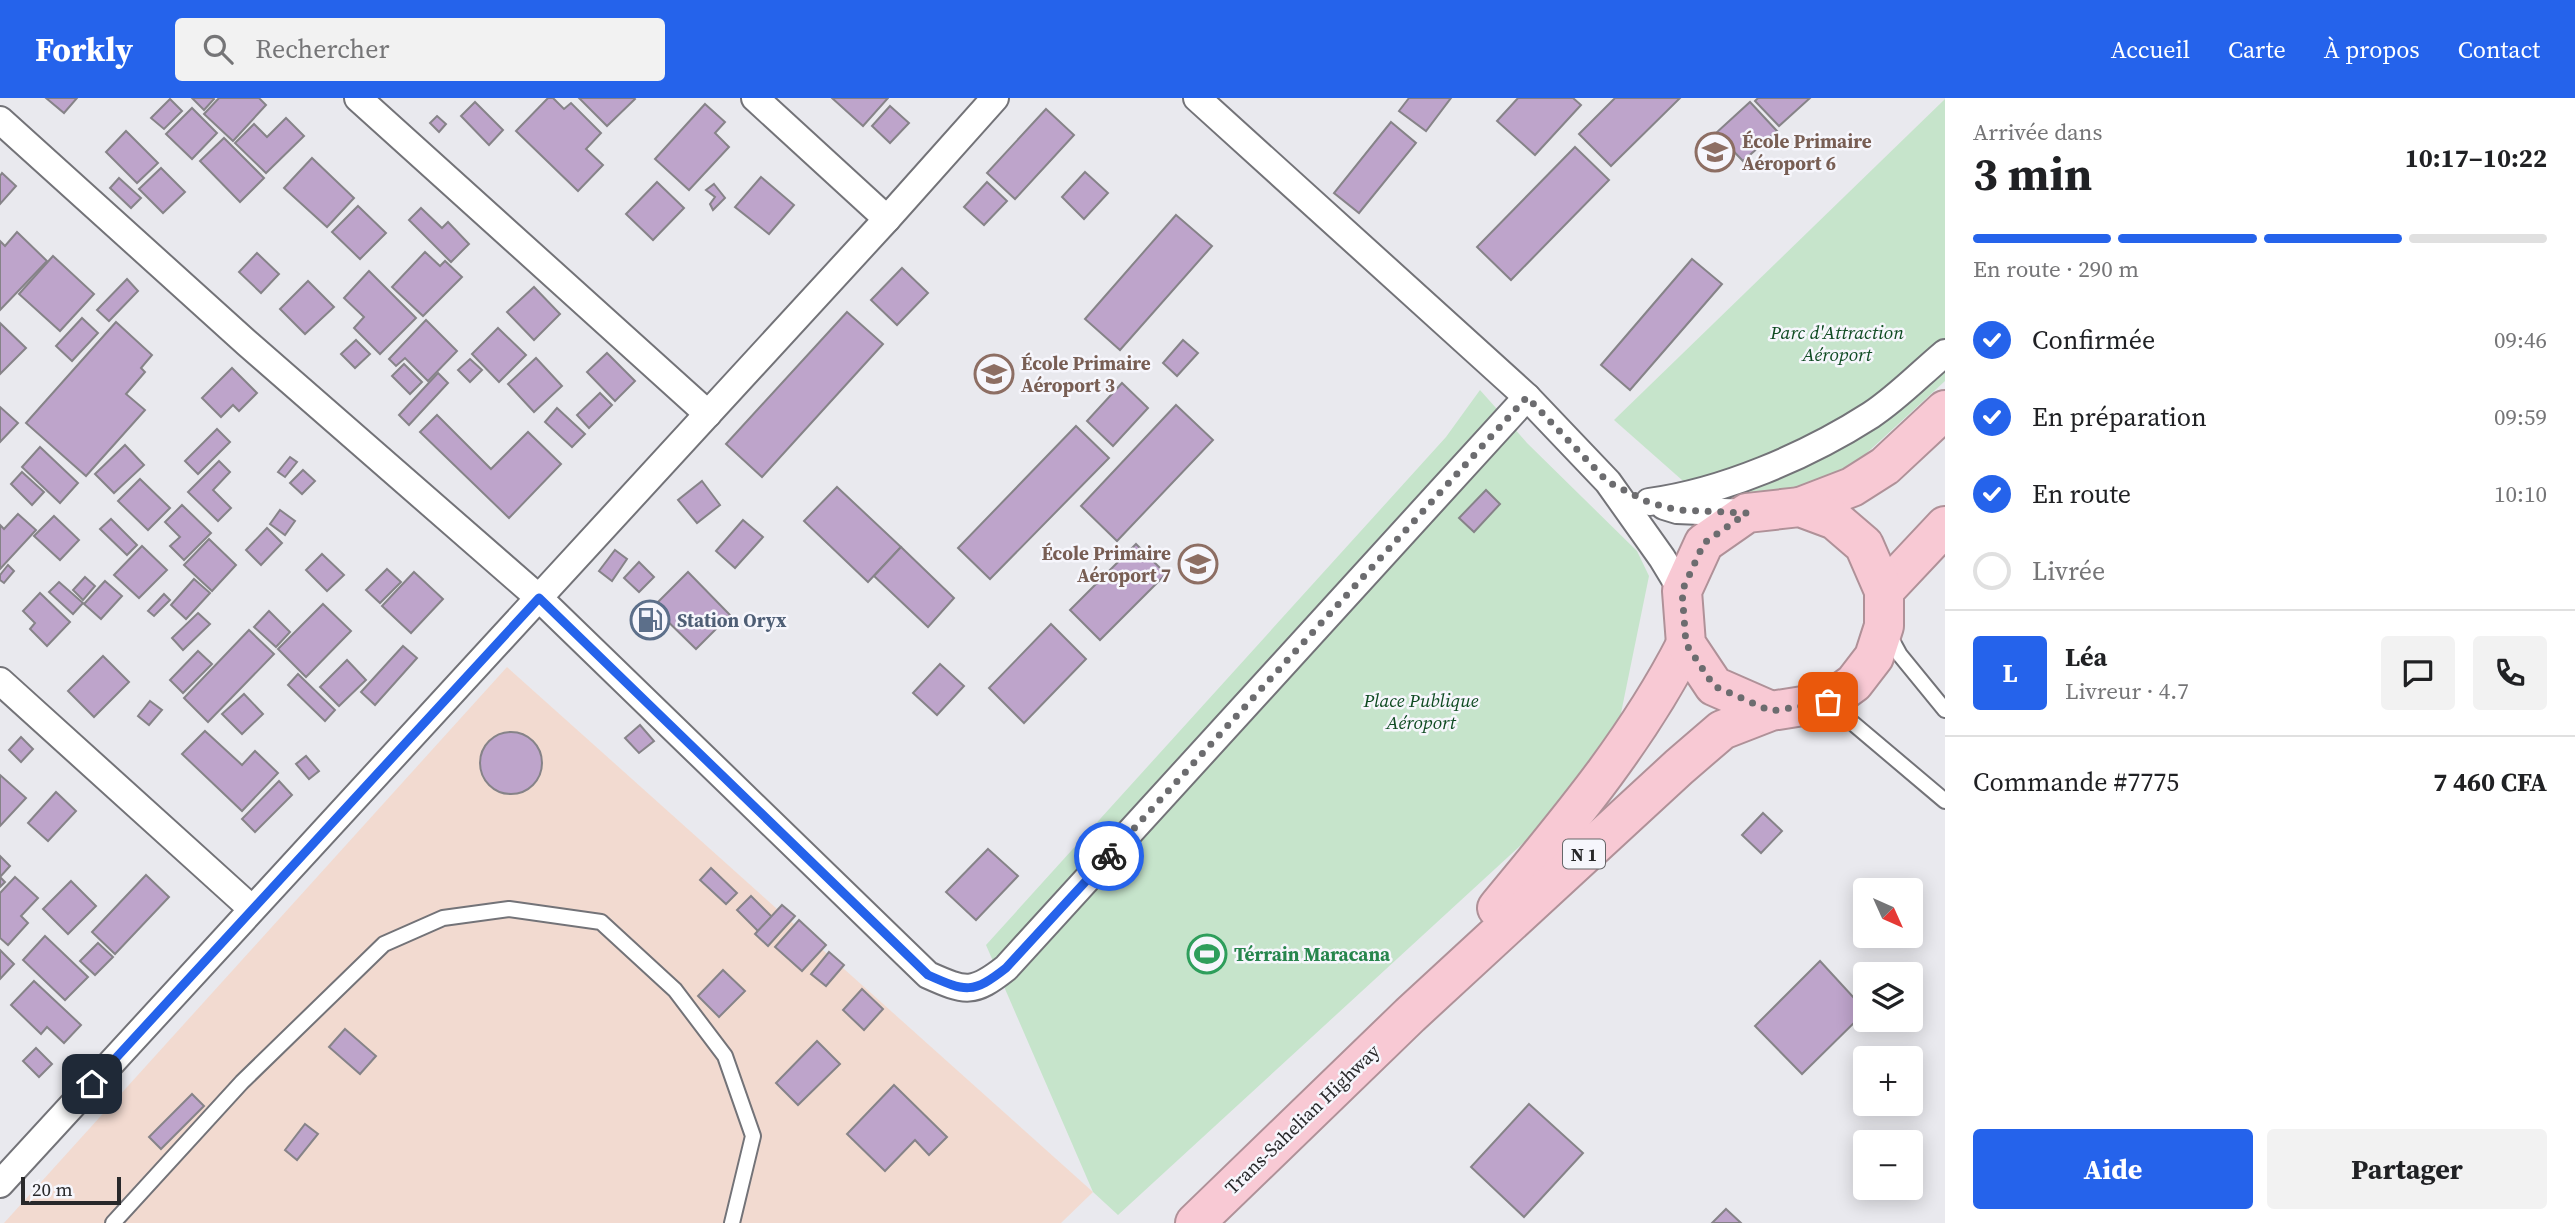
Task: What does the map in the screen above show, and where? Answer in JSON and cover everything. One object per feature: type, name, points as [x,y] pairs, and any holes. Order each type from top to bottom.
[{"type":"highway","points":[[1945,410],[1885,466],[1852,487],[1800,507],[1747,513],[1704,543],[1682,591],[1686,644],[1714,686],[1771,711],[1828,702],[1854,683],[1874,657],[1884,609],[1945,526]]},
{"type":"highway","points":[[1800,507],[1835,520],[1864,545],[1884,609]]},
{"type":"highway","name":"Trans-Sahelian Highway","points":[[1410,1015],[1628,743],[1665,686],[1686,644]]},
{"type":"highway","name":"Trans-Sahelian Highway","points":[[1195,1223],[1410,1015],[1722,730],[1771,711]]},
{"type":"street","points":[[358,98],[708,414]]},
{"type":"street","points":[[755,98],[887,219]]},
{"type":"street","points":[[0,1184],[887,219],[995,98]]},
{"type":"street","points":[[1196,98],[1527,397],[1608,482],[1682,591]]},
{"type":"street","points":[[0,120],[248,344],[539,598],[928,975],[970,989],[989,981],[1006,968],[1527,397]]},
{"type":"street","points":[[1648,502],[1684,497],[1794,456],[1872,414],[1945,353]]},
{"type":"street","points":[[1608,482],[1648,502],[1677,510],[1747,513]]},
{"type":"street","points":[[0,681],[253,909]]},
{"type":"lane","points":[[1884,609],[1900,655],[1945,710]]},
{"type":"lane","points":[[1828,702],[1945,801]]},
{"type":"lane","points":[[113,1223],[242,1082],[384,944],[443,918],[509,909],[601,922],[676,990],[725,1056],[753,1136],[732,1223]]},
{"type":"shaded area","points":[[507,667],[1093,1192],[1061,1223],[4,1223]]},
{"type":"green space","name":"Parc d'Attraction Aéroport","points":[[1945,99],[1945,381],[1857,462],[1789,493],[1708,503],[1614,420]]},
{"type":"green space","name":"Place Publique Aéroport","points":[[1480,390],[1527,443],[1637,551],[1649,576],[1620,718],[1543,825],[1118,1215],[1093,1192],[986,945],[1446,437]]},
{"type":"building","points":[[46,98],[77,98],[64,113]]},
{"type":"building","points":[[192,98],[213,98],[214,99],[204,110]]},
{"type":"building","points":[[219,98],[259,98],[266,105],[233,141],[204,114]]},
{"type":"building","points":[[548,98],[553,98],[564,109],[571,103],[601,133],[586,149],[603,165],[578,191],[516,131]]},
{"type":"building","points":[[579,98],[634,98],[635,99],[607,126]]},
{"type":"building","points":[[832,98],[888,98],[863,126]]},
{"type":"building","points":[[1409,98],[1451,98],[1426,131],[1399,111]]},
{"type":"building","points":[[1518,98],[1573,98],[1581,105],[1535,155],[1497,121]]},
{"type":"building","points":[[1615,98],[1680,98],[1611,166],[1579,134]]},
{"type":"building","points":[[1758,98],[1810,98],[1779,126],[1755,101]]},
{"type":"building","points":[[170,99],[182,111],[164,129],[151,118]]},
{"type":"building","points":[[475,102],[503,130],[489,145],[461,116]]},
{"type":"building","points":[[1750,102],[1777,131],[1743,161],[1716,133]]},
{"type":"building","points":[[705,104],[725,122],[715,133],[729,147],[689,190],[655,159]]},
{"type":"building","points":[[890,106],[909,123],[890,143],[872,126]]},
{"type":"building","points":[[192,108],[217,133],[192,159],[166,134]]},
{"type":"building","points":[[1046,109],[1074,135],[1015,199],[987,173]]},
{"type":"building","points":[[437,116],[446,124],[439,132],[430,123]]},
{"type":"building","points":[[286,118],[304,136],[266,173],[235,143],[254,124],[267,137]]},
{"type":"building","points":[[1391,122],[1416,143],[1359,213],[1334,193]]},
{"type":"building","points":[[126,131],[158,163],[137,183],[106,152]]},
{"type":"building","points":[[224,138],[264,178],[240,202],[200,161]]},
{"type":"building","points":[[1575,147],[1609,180],[1511,280],[1477,247]]},
{"type":"building","points":[[312,158],[354,198],[327,227],[284,188]]},
{"type":"building","points":[[161,168],[185,192],[163,213],[139,189]]},
{"type":"building","points":[[1085,172],[1108,193],[1084,219],[1062,197]]},
{"type":"building","points":[[2,173],[16,186],[0,204],[0,176]]},
{"type":"building","points":[[761,177],[794,205],[769,234],[735,207]]},
{"type":"building","points":[[119,178],[141,198],[131,208],[110,188]]},
{"type":"building","points":[[657,182],[684,208],[653,240],[626,214]]},
{"type":"building","points":[[987,182],[1007,201],[984,225],[964,207]]},
{"type":"building","points":[[714,184],[725,198],[713,210],[710,204],[715,197],[706,190]]},
{"type":"building","points":[[358,206],[386,233],[360,259],[332,232]]},
{"type":"building","points":[[421,208],[442,228],[448,222],[469,244],[451,262],[409,220]]},
{"type":"building","points":[[1176,215],[1212,246],[1120,350],[1085,319]]},
{"type":"building","points":[[17,232],[47,261],[0,310],[0,241],[5,246]]},
{"type":"building","points":[[425,252],[440,266],[445,261],[462,277],[423,316],[392,287]]},
{"type":"building","points":[[257,253],[279,274],[261,293],[239,272]]},
{"type":"building","points":[[53,256],[94,294],[60,331],[19,294]]},
{"type":"building","points":[[1692,259],[1722,284],[1630,390],[1601,365]]},
{"type":"building","points":[[902,268],[928,293],[897,325],[871,300]]},
{"type":"building","points":[[369,271],[416,318],[380,354],[354,328],[364,317],[344,298]]},
{"type":"building","points":[[127,279],[138,291],[109,321],[97,310]]},
{"type":"building","points":[[308,281],[334,307],[305,334],[280,309]]},
{"type":"building","points":[[534,287],[560,314],[534,340],[507,312]]},
{"type":"building","points":[[847,312],[883,344],[762,477],[726,444]]},
{"type":"building","points":[[82,318],[98,333],[72,361],[56,346]]},
{"type":"building","points":[[426,320],[457,351],[428,381],[405,358],[396,366],[389,359]]},
{"type":"building","points":[[116,322],[152,355],[141,368],[145,372],[126,394],[145,410],[86,476],[26,423]]},
{"type":"building","points":[[0,323],[26,348],[0,374]]},
{"type":"building","points":[[498,328],[526,355],[499,382],[472,354]]},
{"type":"building","points":[[356,340],[370,354],[355,368],[341,354]]},
{"type":"building","points":[[1183,340],[1198,353],[1177,376],[1163,363]]},
{"type":"building","points":[[607,353],[635,381],[615,401],[587,372]]},
{"type":"building","points":[[536,358],[562,386],[534,412],[508,384]]},
{"type":"building","points":[[470,359],[482,370],[470,382],[458,370]]},
{"type":"building","points":[[404,364],[422,382],[410,394],[392,376]]},
{"type":"building","points":[[232,368],[257,393],[239,411],[233,405],[221,417],[202,398]]},
{"type":"building","points":[[438,373],[448,383],[409,425],[399,415]]},
{"type":"building","points":[[1122,383],[1148,408],[1113,446],[1087,421]]},
{"type":"building","points":[[600,393],[612,405],[589,428],[577,415]]},
{"type":"building","points":[[1176,405],[1213,440],[1117,541],[1081,506]]},
{"type":"building","points":[[0,407],[18,423],[0,442]]},
{"type":"building","points":[[557,408],[585,434],[572,447],[545,422]]},
{"type":"building","points":[[437,415],[491,469],[528,432],[561,464],[509,518],[420,432]]},
{"type":"building","points":[[1076,426],[1109,458],[990,579],[958,548]]},
{"type":"building","points":[[217,429],[230,442],[198,474],[185,461]]},
{"type":"building","points":[[125,445],[144,465],[114,493],[95,474]]},
{"type":"building","points":[[40,447],[78,483],[60,503],[22,467]]},
{"type":"building","points":[[290,457],[297,462],[285,477],[278,472]]},
{"type":"building","points":[[219,461],[230,472],[213,490],[231,508],[218,521],[188,492]]},
{"type":"building","points":[[303,470],[315,481],[302,494],[290,483]]},
{"type":"building","points":[[22,472],[44,492],[32,505],[11,484]]},
{"type":"building","points":[[140,479],[170,508],[148,530],[118,501]]},
{"type":"building","points":[[702,481],[720,505],[697,523],[678,500]]},
{"type":"building","points":[[837,487],[901,547],[868,582],[804,521]]},
{"type":"building","points":[[1486,490],[1500,504],[1474,532],[1459,518]]},
{"type":"building","points":[[182,505],[211,533],[184,560],[170,546],[180,537],[165,522]]},
{"type":"building","points":[[280,510],[295,521],[285,535],[270,524]]},
{"type":"building","points":[[18,514],[36,530],[0,569],[0,525],[4,529]]},
{"type":"building","points":[[54,516],[79,540],[60,560],[34,536]]},
{"type":"building","points":[[111,519],[137,545],[127,555],[100,529]]},
{"type":"building","points":[[743,520],[763,537],[735,568],[716,551]]},
{"type":"building","points":[[267,528],[282,543],[261,565],[246,550]]},
{"type":"building","points":[[209,539],[236,565],[212,591],[184,565]]},
{"type":"building","points":[[1136,544],[1166,574],[1100,640],[1070,610]]},
{"type":"building","points":[[142,546],[167,570],[139,598],[114,575]]},
{"type":"building","points":[[901,547],[954,598],[928,627],[874,576]]},
{"type":"building","points":[[615,550],[627,559],[612,581],[599,571]]},
{"type":"building","points":[[322,554],[344,575],[327,591],[306,570]]},
{"type":"building","points":[[639,562],[654,577],[639,592],[624,578]]},
{"type":"building","points":[[8,565],[14,571],[4,583],[0,580],[0,575]]},
{"type":"building","points":[[387,569],[401,582],[380,603],[366,590]]},
{"type":"building","points":[[414,572],[443,599],[411,633],[382,606]]},
{"type":"building","points":[[688,572],[730,615],[696,649],[653,607]]},
{"type":"building","points":[[85,577],[95,586],[83,600],[73,590]]},
{"type":"building","points":[[194,579],[210,593],[186,619],[171,605]]},
{"type":"building","points":[[105,581],[122,596],[101,619],[84,604]]},
{"type":"building","points":[[59,582],[83,603],[73,614],[49,592]]},
{"type":"building","points":[[40,593],[70,622],[47,646],[30,629],[35,623],[23,611]]},
{"type":"building","points":[[164,594],[170,600],[154,616],[148,611]]},
{"type":"building","points":[[323,604],[351,631],[306,677],[278,649]]},
{"type":"building","points":[[269,611],[290,632],[276,647],[254,627]]},
{"type":"building","points":[[198,613],[210,624],[183,650],[172,638]]},
{"type":"building","points":[[1051,624],[1086,659],[1024,723],[989,688]]},
{"type":"building","points":[[249,630],[274,654],[208,722],[184,698]]},
{"type":"building","points":[[403,646],[417,658],[375,705],[361,692]]},
{"type":"building","points":[[198,651],[212,664],[183,693],[170,680]]},
{"type":"building","points":[[103,656],[129,682],[94,717],[68,691]]},
{"type":"building","points":[[347,660],[366,680],[339,706],[320,687]]},
{"type":"building","points":[[940,664],[964,686],[937,715],[913,693]]},
{"type":"building","points":[[298,674],[335,710],[325,721],[288,685]]},
{"type":"building","points":[[244,694],[263,714],[242,734],[222,714]]},
{"type":"building","points":[[150,701],[162,710],[149,725],[138,716]]},
{"type":"building","points":[[640,725],[654,741],[639,753],[625,738]]},
{"type":"building","points":[[205,731],[242,765],[255,751],[278,773],[242,811],[182,754]]},
{"type":"building","points":[[505,732],[517,732],[533,741],[540,751],[540,775],[533,785],[517,794],[505,794],[494,789],[485,780],[480,769],[480,757],[485,746],[494,737]]},
{"type":"building","points":[[21,737],[33,749],[21,762],[9,750]]},
{"type":"building","points":[[306,756],[319,771],[309,779],[296,764]]},
{"type":"building","points":[[0,775],[26,798],[0,826]]},
{"type":"building","points":[[279,781],[292,795],[255,832],[242,819]]},
{"type":"building","points":[[56,792],[76,811],[48,841],[28,823]]},
{"type":"building","points":[[1763,813],[1782,831],[1761,853],[1742,835]]},
{"type":"building","points":[[988,849],[1018,876],[976,920],[946,892]]},
{"type":"building","points":[[0,856],[10,866],[0,877]]},
{"type":"building","points":[[711,868],[737,893],[726,904],[700,880]]},
{"type":"building","points":[[146,875],[169,897],[115,954],[92,932]]},
{"type":"building","points":[[15,877],[38,898],[21,916],[28,923],[8,945],[0,938],[0,893]]},
{"type":"building","points":[[71,881],[96,906],[68,934],[43,909]]},
{"type":"building","points":[[751,896],[772,917],[758,931],[737,910]]},
{"type":"building","points":[[782,905],[795,916],[768,946],[755,934]]},
{"type":"building","points":[[799,920],[826,945],[802,971],[775,947]]},
{"type":"building","points":[[45,936],[88,977],[65,1000],[23,960]]},
{"type":"building","points":[[98,943],[113,957],[95,975],[80,961]]},
{"type":"building","points":[[0,950],[14,964],[0,979]]},
{"type":"building","points":[[829,952],[844,965],[826,986],[811,974]]},
{"type":"building","points":[[1820,961],[1853,997],[1853,1024],[1802,1074],[1755,1026]]},
{"type":"building","points":[[723,970],[745,991],[719,1017],[698,996]]},
{"type":"building","points":[[34,981],[81,1025],[64,1043],[47,1027],[41,1034],[11,1005]]},
{"type":"building","points":[[862,989],[883,1009],[864,1030],[843,1010]]},
{"type":"building","points":[[345,1029],[376,1056],[360,1074],[329,1047]]},
{"type":"building","points":[[817,1041],[840,1064],[798,1105],[776,1083]]},
{"type":"building","points":[[36,1048],[52,1064],[39,1077],[23,1061]]},
{"type":"building","points":[[894,1085],[947,1137],[929,1155],[915,1140],[885,1171],[847,1134]]},
{"type":"building","points":[[192,1094],[204,1106],[161,1149],[149,1137]]},
{"type":"building","points":[[1529,1104],[1583,1153],[1524,1217],[1471,1167]]},
{"type":"building","points":[[305,1124],[318,1134],[297,1160],[285,1150]]},
{"type":"building","points":[[1726,1209],[1741,1223],[1712,1223]]},
{"type":"way so far","points":[[1109,856],[1527,397],[1608,482],[1648,502],[1677,510],[1747,513],[1704,543],[1682,591],[1686,644],[1714,686],[1771,711],[1828,702]]},
{"type":"place","name":"École Primaire Aéroport 6","points":[[1715,152]]},
{"type":"place","name":"École Primaire Aéroport 3","points":[[994,374]]},
{"type":"place","name":"École Primaire Aéroport 7","points":[[1198,564]]},
{"type":"place","name":"Station Oryx","points":[[650,620]]},
{"type":"place","name":"Térrain Maracana","points":[[1207,954]]},
{"type":"route","points":[[92,1084],[539,598],[928,975],[970,989],[989,981],[1006,968],[1109,856]]}]
